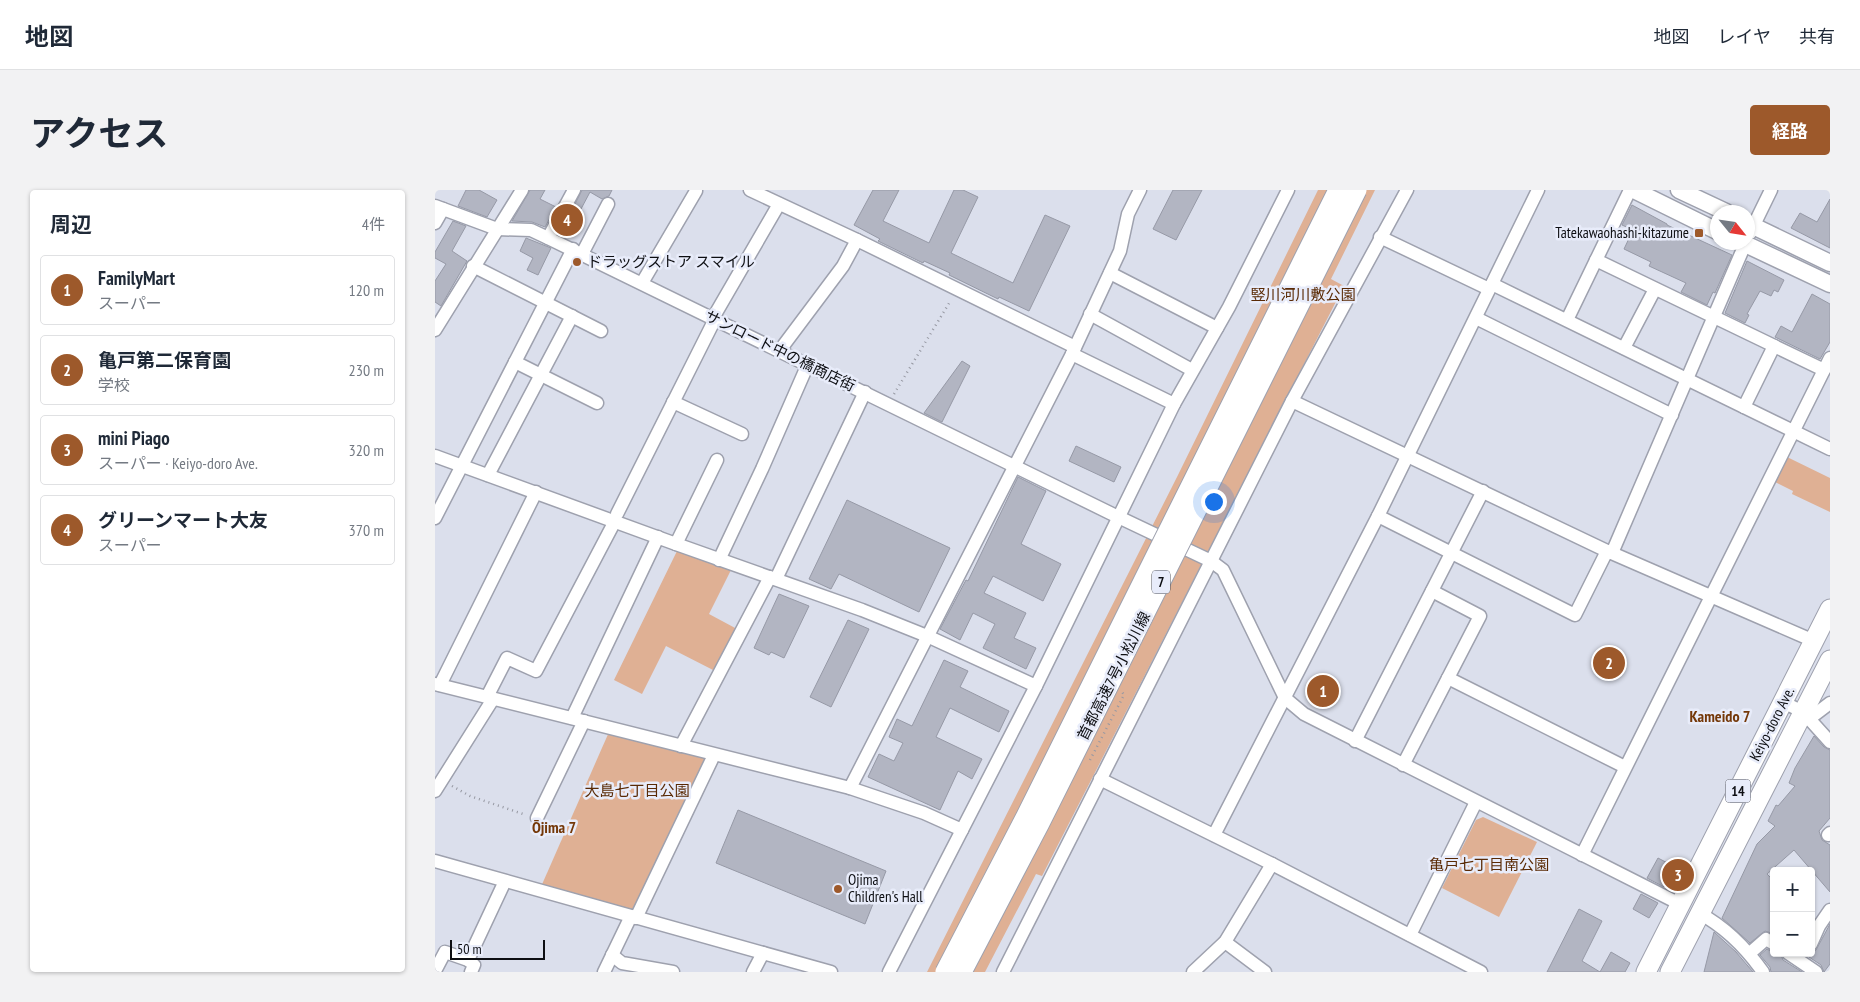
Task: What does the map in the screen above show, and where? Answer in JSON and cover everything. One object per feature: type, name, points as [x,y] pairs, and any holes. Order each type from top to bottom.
[{"type":"highway","name":"首都高速7号小松川線","points":[[945,972],[1027,816],[1338,190]]},
{"type":"highway","name":"首都高速7号小松川線","points":[[962,972],[1041,823],[1357,190]]},
{"type":"highway","name":"Keiyo-doro Ave.","points":[[1647,972],[1830,609]]},
{"type":"highway","name":"Keiyo-doro Ave.","points":[[1670,972],[1699,913],[1806,715],[1830,660]]},
{"type":"main road","points":[[1634,190],[1710,228]]},
{"type":"main road","points":[[1679,190],[1700,195],[1715,205]]},
{"type":"main road","points":[[1755,239],[1830,263]]},
{"type":"main road","points":[[1755,241],[1830,284]]},
{"type":"street","points":[[435,330],[473,266],[522,190]]},
{"type":"street","points":[[548,238],[574,190]]},
{"type":"street","points":[[750,190],[857,240],[1073,350],[1174,404]]},
{"type":"street","points":[[849,788],[1073,350],[1120,251],[1128,214],[1140,190]]},
{"type":"street","points":[[889,972],[1036,686],[1174,404],[1217,328],[1288,190]]},
{"type":"street","points":[[1003,972],[1292,401],[1407,190]]},
{"type":"street","points":[[1214,835],[1378,516],[1537,190]]},
{"type":"street","points":[[1567,320],[1630,190]]},
{"type":"street","points":[[1755,221],[1771,190]]},
{"type":"street","points":[[642,283],[696,191]]},
{"type":"street","points":[[435,518],[545,303],[608,204]]},
{"type":"street","points":[[435,791],[490,698],[507,658],[536,671],[616,518],[714,318],[779,204]]},
{"type":"street","points":[[435,223],[439,208]]},
{"type":"street","name":"サンロード中の橋商店街","points":[[439,208],[497,229],[531,230],[577,251],[1211,561]]},
{"type":"street","points":[[1380,237],[1567,320],[1830,449]]},
{"type":"street","points":[[780,350],[843,266],[857,240]]},
{"type":"street","points":[[1378,516],[1575,616],[1609,552],[1672,415],[1741,250]]},
{"type":"street","points":[[1596,260],[1824,370]]},
{"type":"street","points":[[473,266],[601,331]]},
{"type":"street","points":[[1110,273],[1217,328]]},
{"type":"street","points":[[1624,348],[1655,289]]},
{"type":"street","points":[[1089,314],[1192,370]]},
{"type":"street","points":[[488,475],[572,316]]},
{"type":"street","points":[[1476,318],[1672,415]]},
{"type":"street","points":[[1744,407],[1774,346]]},
{"type":"street","points":[[1582,855],[1830,358]]},
{"type":"street","points":[[515,362],[597,403]]},
{"type":"street","points":[[719,560],[808,364]]},
{"type":"street","points":[[681,746],[773,578],[865,392]]},
{"type":"street","points":[[1292,401],[1609,552],[1814,641]]},
{"type":"street","points":[[673,402],[742,434]]},
{"type":"street","points":[[435,456],[616,518],[676,544],[927,636],[1036,686]]},
{"type":"street","points":[[676,544],[717,460]]},
{"type":"street","points":[[536,492],[437,685],[849,788],[924,813],[962,830]]},
{"type":"street","points":[[1355,741],[1483,492]]},
{"type":"street","points":[[537,818],[658,537]]},
{"type":"street","points":[[1211,561],[1223,570],[1285,698],[1305,714],[1680,904]]},
{"type":"street","points":[[1403,765],[1480,616],[1432,591]]},
{"type":"street","points":[[1448,678],[1625,768]]},
{"type":"street","points":[[1783,702],[1806,715],[1830,742]]},
{"type":"street","points":[[1806,715],[1830,703]]},
{"type":"street","points":[[604,972],[634,917],[714,755]]},
{"type":"street","points":[[1100,779],[1410,935],[1459,967],[1481,972]]},
{"type":"street","points":[[1410,935],[1476,802]]},
{"type":"street","points":[[435,861],[831,972]]},
{"type":"street","points":[[1193,972],[1225,942],[1272,864]]},
{"type":"street","points":[[435,971],[445,952],[469,966],[505,881]]},
{"type":"street","points":[[1815,935],[1830,910]]},
{"type":"street","points":[[1699,913],[1715,921],[1750,953],[1763,972]]},
{"type":"street","points":[[1750,953],[1766,938],[1770,941]]},
{"type":"street","points":[[1225,942],[1265,972]]},
{"type":"street","points":[[753,972],[763,953]]},
{"type":"street","points":[[612,955],[622,963],[673,972]]},
{"type":"street","points":[[1805,958],[1816,972]]},
{"type":"path","points":[[888,403],[956,290]]},
{"type":"path","points":[[442,780],[469,796],[537,818]]},
{"type":"green space","name":"竪川河川敷公園","points":[[1318,190],[1375,190],[1331,279],[1344,286],[1042,876],[1036,874],[985,972],[927,972],[1177,477]]},
{"type":"green space","points":[[1787,457],[1830,478],[1830,512],[1792,494],[1793,491],[1775,482]]},
{"type":"green space","points":[[677,551],[731,570],[709,614],[737,629],[715,671],[666,646],[642,694],[614,680]]},
{"type":"green space","name":"大島七丁目公園","points":[[609,732],[705,756],[708,760],[630,914],[540,889]]},
{"type":"green space","name":"亀戸七丁目南公園","points":[[1483,817],[1537,842],[1499,917],[1442,888],[1476,820]]},
{"type":"building","points":[[466,190],[479,190],[497,200],[487,217],[458,206]]},
{"type":"building","points":[[530,190],[545,190],[540,199],[556,207],[545,227],[532,222],[512,221]]},
{"type":"building","points":[[582,190],[612,190],[609,196],[602,199],[590,192],[581,209],[574,206]]},
{"type":"building","points":[[873,190],[899,190],[883,221],[929,243],[954,190],[963,190],[978,197],[951,253],[1013,283],[1045,215],[1070,226],[1029,311],[999,297],[998,299],[949,275],[950,273],[924,261],[923,263],[878,241],[880,239],[854,225]]},
{"type":"building","points":[[1173,190],[1202,190],[1176,240],[1153,229]]},
{"type":"building","points":[[1830,199],[1830,248],[1791,228],[1800,213],[1817,222]]},
{"type":"building","points":[[1632,205],[1667,225],[1710,245],[1710,250],[1721,250],[1732,255],[1715,293],[1713,292],[1707,305],[1681,292],[1686,283],[1649,266],[1651,262],[1624,249],[1633,230],[1622,225]]},
{"type":"building","points":[[570,215],[574,217],[563,236],[559,234]]},
{"type":"building","points":[[453,221],[466,226],[452,251],[467,261],[441,306],[435,302],[435,281],[446,264],[435,258],[435,252]]},
{"type":"building","points":[[526,238],[551,248],[538,275],[527,270],[533,258],[520,251]]},
{"type":"building","points":[[1747,261],[1784,280],[1778,292],[1774,290],[1771,296],[1760,291],[1747,314],[1749,315],[1745,323],[1725,313]]},
{"type":"building","points":[[1812,294],[1830,304],[1830,342],[1820,359],[1775,337],[1781,326],[1792,332]]},
{"type":"building","points":[[962,361],[970,366],[942,422],[924,413]]},
{"type":"building","points":[[1076,446],[1121,467],[1114,482],[1069,461]]},
{"type":"building","points":[[1018,477],[1046,491],[1021,544],[1061,564],[1043,601],[993,576],[984,593],[1026,613],[1014,638],[1036,648],[1026,669],[983,648],[995,624],[973,613],[960,640],[940,629],[966,580],[968,581]]},
{"type":"building","points":[[847,500],[950,548],[919,612],[839,574],[831,589],[809,579]]},
{"type":"building","points":[[779,594],[809,606],[784,658],[771,652],[769,655],[754,648]]},
{"type":"building","points":[[848,620],[869,629],[831,707],[810,697]]},
{"type":"building","points":[[944,660],[968,671],[960,687],[1009,711],[999,732],[950,708],[936,737],[982,759],[972,779],[958,771],[940,810],[868,777],[879,754],[894,761],[903,743],[889,737],[897,719],[912,726]]},
{"type":"building","points":[[1814,736],[1824,747],[1830,750],[1830,818],[1819,831],[1822,840],[1830,845],[1830,892],[1815,874],[1815,867],[1809,867],[1794,850],[1775,867],[1770,867],[1770,871],[1767,874],[1770,877],[1770,933],[1765,931],[1750,943],[1722,918],[1757,844],[1775,826],[1768,821],[1776,805],[1778,806],[1795,786],[1789,783],[1795,768]]},
{"type":"building","points":[[738,810],[886,871],[865,924],[716,863]]},
{"type":"building","points":[[1658,858],[1675,867],[1664,887],[1647,878]]},
{"type":"building","points":[[1641,894],[1658,903],[1649,918],[1633,909]]},
{"type":"building","points":[[1579,909],[1602,921],[1582,961],[1600,972],[1547,972]]},
{"type":"building","points":[[1830,924],[1830,964],[1824,972],[1821,965],[1809,957],[1815,957],[1816,950]]},
{"type":"building","points":[[1714,932],[1736,952],[1753,972],[1704,972]]},
{"type":"building","points":[[1767,949],[1770,951],[1770,957],[1782,957],[1783,960],[1802,972],[1771,972],[1770,967],[1760,955]]},
{"type":"building","points":[[1611,952],[1630,963],[1625,972],[1600,972]]},
{"type":"place","name":"グリーンマート大友","points":[[567,220]]},
{"type":"place","name":"Tatekawaohashi-kitazume","points":[[1699,233]]},
{"type":"place","name":"ドラッグストア スマイル","points":[[577,262]]},
{"type":"place","name":"亀戸第二保育園","points":[[1609,663]]},
{"type":"place","name":"FamilyMart","points":[[1323,691]]},
{"type":"place","name":"mini Piago","points":[[1678,875]]},
{"type":"place","name":"Ojima Children's Hall","points":[[838,889]]},
{"type":"district","name":"Kameido 7","points":[[1720,716]]},
{"type":"district","name":"Ōjima 7","points":[[554,827]]}]
